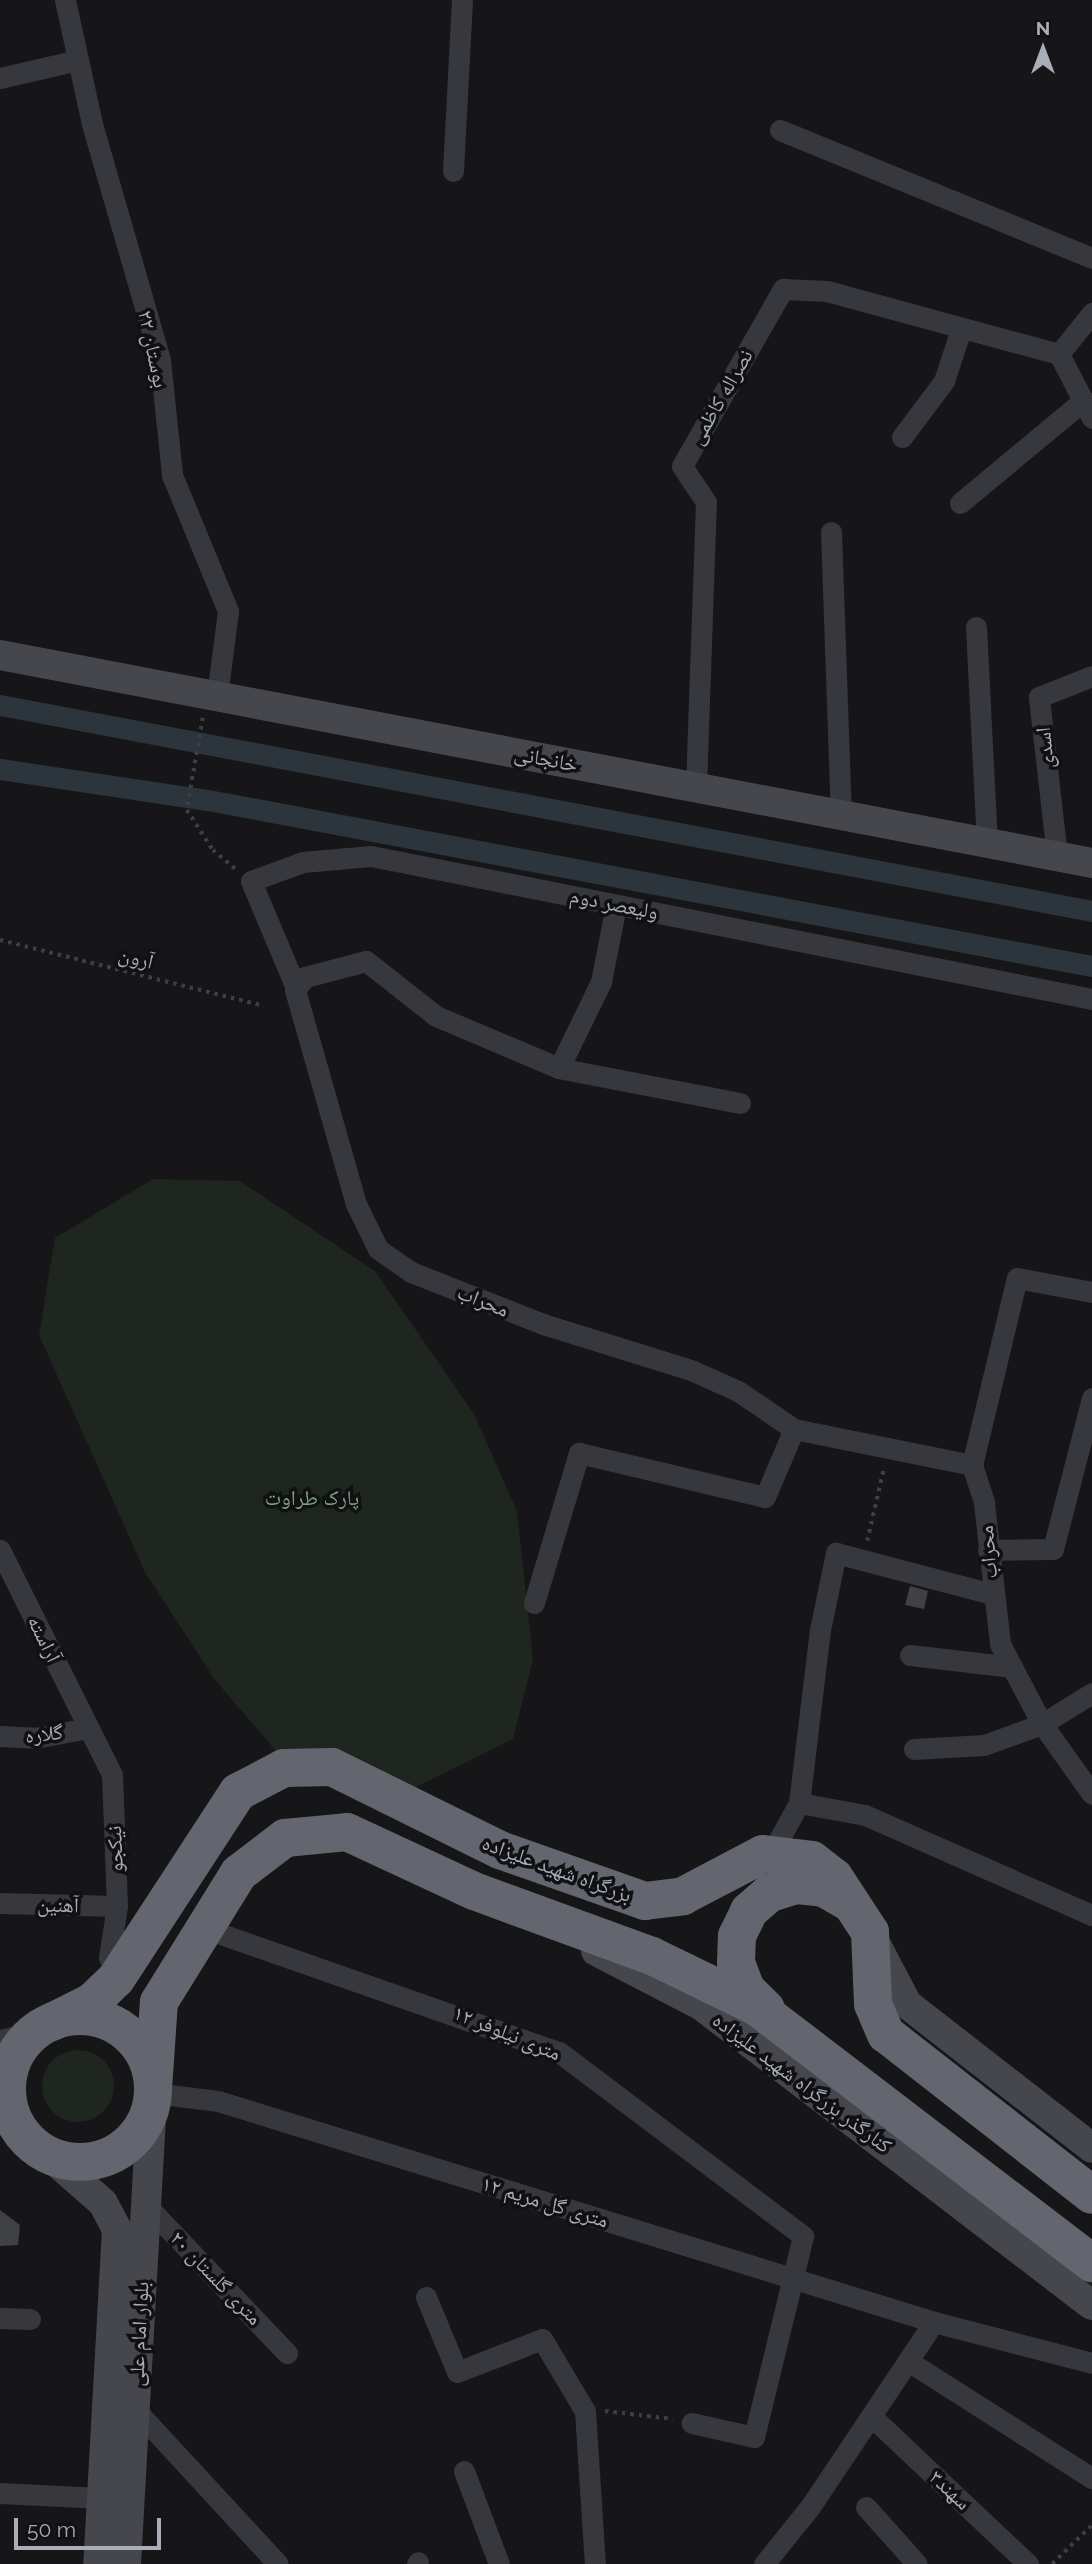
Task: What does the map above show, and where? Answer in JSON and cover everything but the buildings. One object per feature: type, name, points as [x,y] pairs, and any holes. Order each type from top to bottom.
[{"type":"highway","name":"بزرگراه شهید علیزاده","points":[[29,2032],[92,2002],[122,1971],[226,1803],[259,1777],[295,1766],[347,1771],[500,1850],[645,1901],[683,1896],[772,1852]]},
{"type":"highway","points":[[153,2095],[143,2053],[123,2030],[91,2017],[29,2032],[14,2058],[7,2091],[13,2117],[25,2142],[81,2162],[111,2155],[140,2131],[153,2095],[159,2003],[239,1873],[275,1843],[326,1830],[376,1842],[490,1897],[660,1959],[787,2025]]},
{"type":"highway","points":[[772,1852],[817,1863],[862,1919],[873,2004],[886,2034],[1092,2195]]},
{"type":"highway","points":[[862,1919],[829,1890],[797,1885],[765,1896],[743,1920],[735,1947],[741,1979],[787,2025],[1092,2263]]},
{"type":"main road","name":"خانجانی","points":[[0,655],[210,705],[695,787],[1092,863]]},
{"type":"main road","name":"کنارگذر بزرگراه شهید علیزاده","points":[[490,1897],[695,2001],[1092,2305]]},
{"type":"main road","points":[[862,1919],[907,2004],[1092,2148]]},
{"type":"main road","name":"بلوار امام علی","points":[[126,2564],[153,2095]]},
{"type":"main road","name":"بلوار امام علی","points":[[25,2142],[103,2203],[117,2229],[98,2564]]},
{"type":"street","name":"بوستان ۲۲","points":[[65,0],[78,60],[160,360],[172,475],[228,611],[210,705]]},
{"type":"street","points":[[453,171],[462,0]]},
{"type":"street","points":[[0,78],[78,60]]},
{"type":"street","points":[[780,130],[1092,258]]},
{"type":"street","name":"نصراله کاظمی","points":[[695,787],[706,502],[682,466],[783,289],[827,291],[961,330],[1059,354]]},
{"type":"street","points":[[960,503],[1088,409],[1059,354],[1092,313]]},
{"type":"street","points":[[902,437],[944,381],[961,330]]},
{"type":"street","points":[[831,533],[841,814]]},
{"type":"street","points":[[976,627],[985,699],[987,843]]},
{"type":"street","name":"اسدی","points":[[1056,856],[1039,697],[1092,676]]},
{"type":"street","name":"ولیعصر دوم","points":[[251,881],[303,862],[371,856],[1092,999]]},
{"type":"street","points":[[251,881],[296,988],[305,977],[366,961],[436,1016],[559,1068],[740,1104]]},
{"type":"street","points":[[559,1068],[601,982],[616,905]]},
{"type":"street","name":"محراب","points":[[296,988],[352,1191],[378,1249],[411,1272],[543,1324],[691,1370],[738,1391],[794,1429],[972,1465],[981,1483],[1000,1644],[1042,1724],[1092,1794]]},
{"type":"street","points":[[972,1465],[1017,1278],[1092,1292]]},
{"type":"street","points":[[988,1550],[1053,1549],[1092,1398]]},
{"type":"street","points":[[534,1603],[579,1453],[765,1497],[794,1429]]},
{"type":"street","name":"آراسته","points":[[0,1550],[88,1728]]},
{"type":"street","points":[[772,1852],[799,1803],[820,1630],[836,1553],[992,1594]]},
{"type":"street","points":[[910,1655],[1012,1667]]},
{"type":"street","points":[[914,1749],[984,1745],[1042,1724],[1092,1693]]},
{"type":"street","name":"گلاره","points":[[0,1736],[36,1738],[88,1728]]},
{"type":"street","name":"نیکجو","points":[[88,1728],[112,1775],[117,1906],[109,1956],[122,1971]]},
{"type":"street","points":[[799,1803],[865,1815],[1092,1915]]},
{"type":"street","name":"آهنین","points":[[0,1903],[117,1906]]},
{"type":"street","name":"۱۲ متری نیلوفر","points":[[204,1928],[559,2052],[803,2236],[797,2279]]},
{"type":"street","name":"۱۲ متری گل مریم","points":[[153,2095],[218,2101],[934,2322],[1092,2363]]},
{"type":"street","name":"۲۰ متری گلستان","points":[[145,2204],[287,2353]]},
{"type":"street","points":[[692,2423],[754,2437],[797,2279]]},
{"type":"street","points":[[426,2297],[457,2372],[542,2339],[585,2412],[594,2564]]},
{"type":"street","points":[[0,2318],[30,2319]]},
{"type":"street","points":[[764,2564],[871,2416],[934,2322]]},
{"type":"street","points":[[908,2361],[1092,2478]]},
{"type":"street","points":[[134,2407],[278,2564]]},
{"type":"street","name":"سهند۳","points":[[871,2416],[1028,2564]]},
{"type":"street","points":[[464,2471],[499,2564]]},
{"type":"street","points":[[0,2493],[102,2498]]},
{"type":"street","points":[[866,2507],[917,2564]]},
{"type":"path","points":[[210,705],[187,810],[213,850],[251,881]]},
{"type":"path","name":"آرون","points":[[0,940],[264,1006]]},
{"type":"path","points":[[862,1560],[889,1448]]},
{"type":"path","points":[[585,2412],[634,2411],[692,2423]]},
{"type":"path","points":[[1052,2564],[1092,2525]]},
{"type":"green space","name":"پارک طراوت","points":[[153,1179],[240,1181],[375,1271],[474,1414],[517,1511],[533,1660],[513,1739],[404,1793],[293,1771],[215,1680],[145,1572],[39,1335],[55,1238]]},
{"type":"green space","points":[[71,2050],[85,2050],[104,2060],[114,2079],[114,2093],[104,2112],[85,2122],[71,2122],[52,2112],[42,2093],[42,2079],[52,2060]]},
{"type":"waterway","points":[[0,705],[1092,911]]},
{"type":"waterway","points":[[0,769],[208,800],[1092,966]]}]
